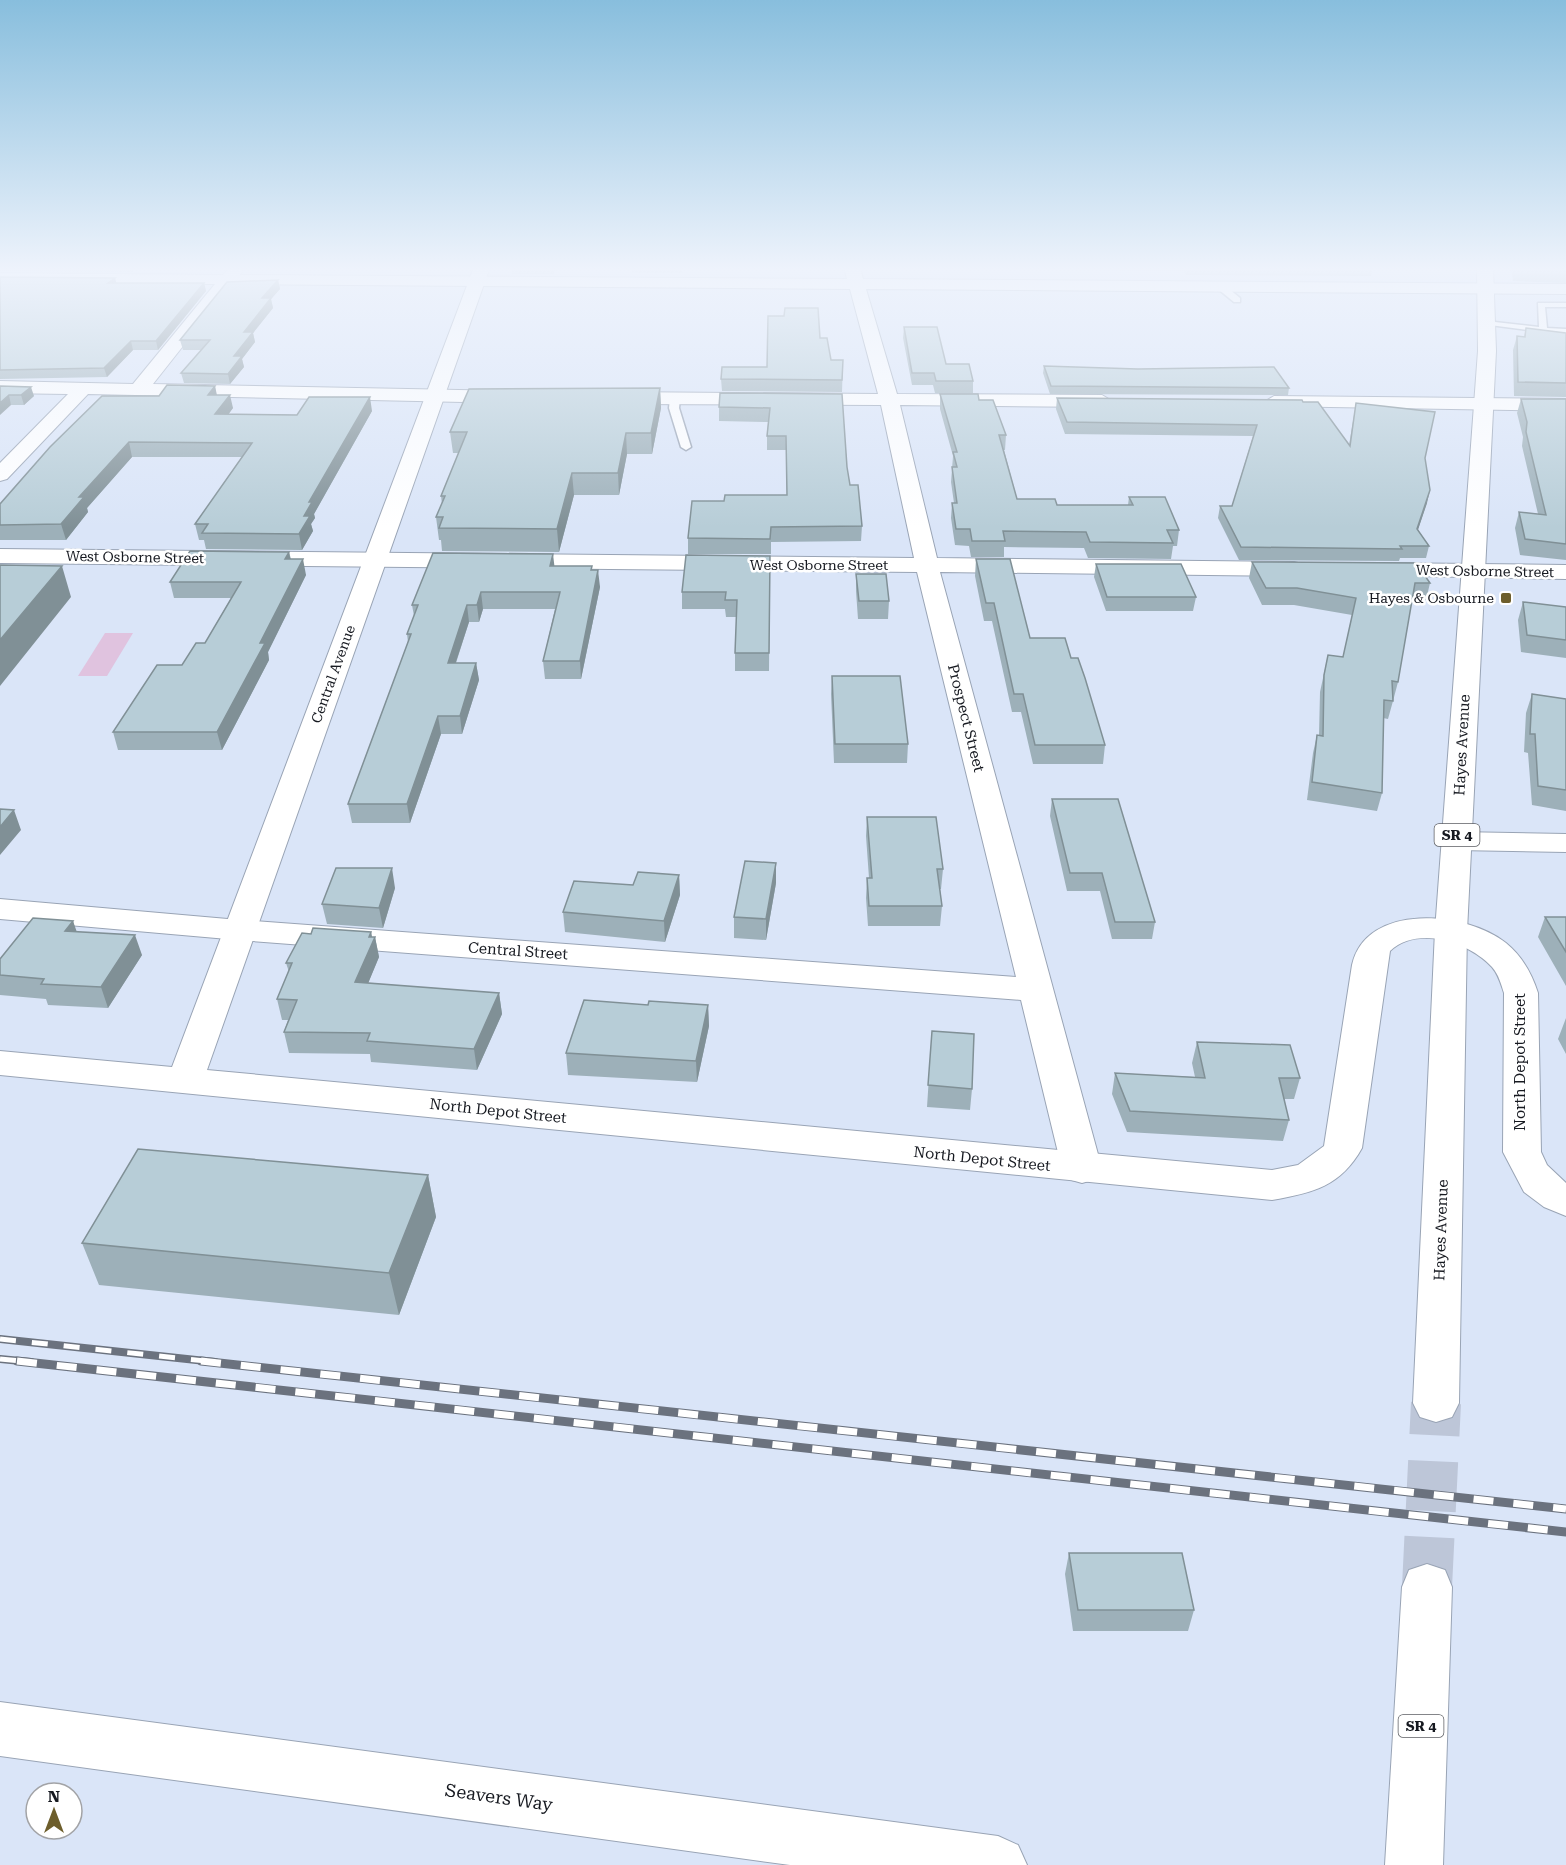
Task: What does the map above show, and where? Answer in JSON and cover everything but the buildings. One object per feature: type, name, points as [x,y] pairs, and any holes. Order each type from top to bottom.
[{"type":"street","points":[[140,388],[167,354]]},
{"type":"street","name":"Central Avenue","points":[[184,1081],[450,354]]},
{"type":"street","name":"Prospect Street","points":[[877,354],[927,566],[1082,1169]]},
{"type":"street","name":"Hayes Avenue","points":[[1436,1403],[1451,931],[1485,354]]},
{"type":"street","points":[[0,387],[526,397]]},
{"type":"street","points":[[0,475],[84,388]]},
{"type":"street","points":[[595,398],[1115,401]]},
{"type":"street","points":[[1257,402],[1566,405]]},
{"type":"street","name":"West Osborne Street","points":[[0,556],[1318,570]]},
{"type":"street","name":"West Osborne Street","points":[[1353,570],[1566,572]]},
{"type":"street","points":[[1457,841],[1566,843]]},
{"type":"street","name":"Central Street","points":[[0,909],[240,930],[1036,990]]},
{"type":"street","name":"North Depot Street","points":[[0,1064],[1082,1169],[1272,1185],[1303,1179],[1329,1166],[1338,1158],[1343,1148],[1369,968],[1375,947],[1388,937],[1406,931],[1428,928],[1451,931],[1490,947],[1510,966],[1516,976],[1521,993],[1522,1152],[1531,1175],[1553,1194],[1566,1201]]},
{"type":"street","name":"SR 4","points":[[1414,1865],[1427,1587]]},
{"type":"street","name":"Seavers Way","points":[[0,1729],[998,1865]]},
{"type":"lane","points":[[675,398],[674,408],[686,447]]},
{"type":"shaded area","points":[[105,633],[133,633],[107,676],[78,676]]},
{"type":"tunnel","points":[[1427,1587],[1436,1403]]},
{"type":"railway","points":[[0,1339],[215,1362]]},
{"type":"railway","points":[[0,1359],[31,1362]]},
{"type":"railway","points":[[17,1361],[1566,1532]]},
{"type":"railway","points":[[201,1361],[1566,1509]]},
{"type":"place","name":"Hayes & Osbourne","points":[[1506,598]]}]
